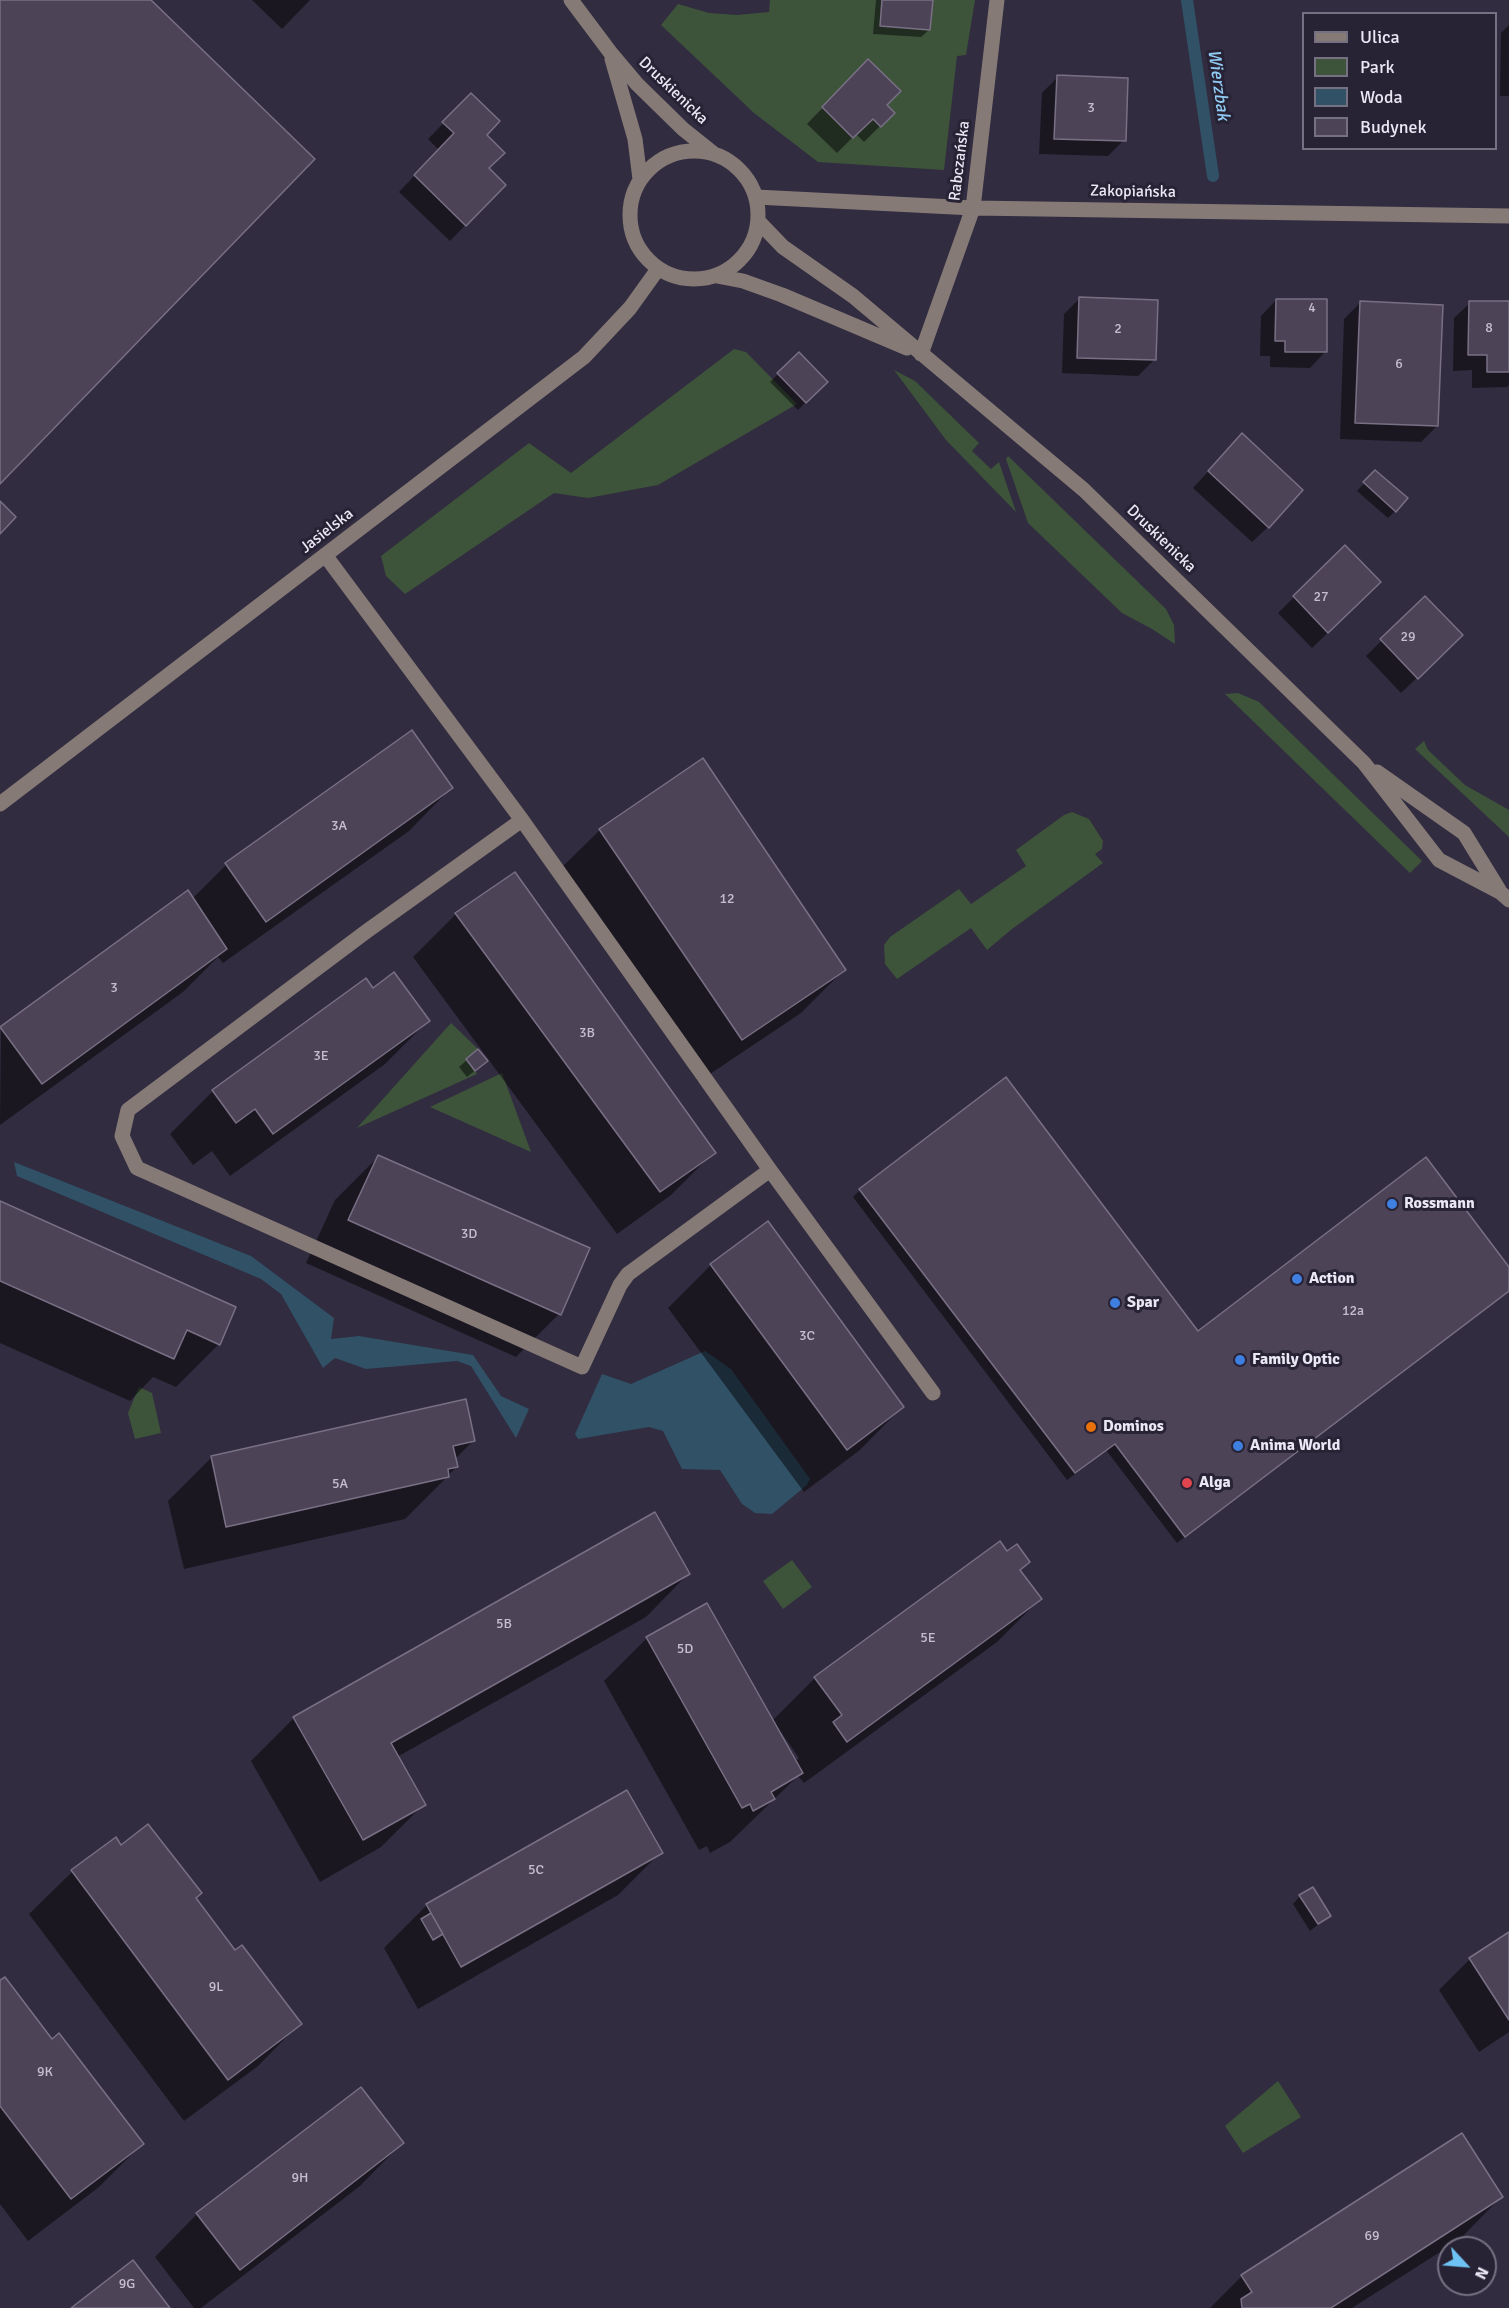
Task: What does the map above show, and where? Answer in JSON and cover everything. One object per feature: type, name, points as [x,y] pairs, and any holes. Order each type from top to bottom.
[{"type":"street","name":"Druskienicka","points":[[571,0],[609,52],[652,99],[683,129],[713,153]]},
{"type":"street","name":"Rabczańska","points":[[921,354],[973,208],[997,0]]},
{"type":"street","name":"Druskienicka","points":[[609,52],[635,139],[640,179]]},
{"type":"street","points":[[693,150],[713,153],[732,163],[747,178],[756,197],[758,221],[752,244],[738,263],[717,276],[697,280],[676,278],[658,269],[643,255],[633,237],[629,217],[632,197],[640,179],[655,164],[673,154],[693,150]]},
{"type":"street","name":"Zakopiańska","points":[[756,197],[973,208],[1509,216]]},
{"type":"street","name":"Druskienicka","points":[[758,221],[783,247],[853,296],[1084,490],[1364,763],[1439,860],[1505,896]]},
{"type":"street","name":"Jasielska","points":[[0,804],[584,357],[630,308],[658,269]]},
{"type":"street","name":"Druskienicka","points":[[717,276],[743,281],[782,294],[921,354]]},
{"type":"street","points":[[325,555],[522,820],[770,1170],[933,1393]]},
{"type":"street","name":"Druskienicka","points":[[1364,763],[1464,833],[1505,896]]},
{"type":"street","points":[[522,820],[367,931],[128,1110],[122,1136],[137,1168],[582,1367],[620,1285],[628,1274],[770,1170]]},
{"type":"green space","points":[[770,0],[975,0],[966,55],[957,56],[944,170],[818,162],[754,113],[661,25],[678,4],[709,13],[737,15],[769,12]]},
{"type":"green space","points":[[734,349],[746,352],[797,404],[658,485],[588,498],[554,493],[405,594],[386,576],[381,556],[529,443],[571,473]]},
{"type":"green space","points":[[894,370],[915,381],[979,443],[972,451],[991,469],[999,462],[1016,512],[946,440]]},
{"type":"green space","points":[[1008,456],[1166,609],[1174,625],[1175,644],[1122,613],[1028,523],[1006,459]]},
{"type":"green space","points":[[1238,693],[1259,702],[1422,861],[1410,873],[1225,694]]},
{"type":"green space","points":[[1424,741],[1428,750],[1465,785],[1509,810],[1509,837],[1415,749]]},
{"type":"green space","points":[[1072,812],[1089,819],[1103,841],[1102,849],[1095,854],[1103,863],[987,950],[971,928],[897,979],[885,964],[884,945],[890,937],[959,889],[971,904],[1026,866],[1016,850],[1064,815]]},
{"type":"green space","points":[[451,1023],[478,1049],[466,1059],[477,1074],[357,1128]]},
{"type":"green space","points":[[502,1073],[531,1152],[430,1107]]},
{"type":"green space","points":[[139,1387],[152,1393],[161,1433],[135,1439],[128,1413]]},
{"type":"green space","points":[[792,1560],[812,1587],[783,1609],[763,1581]]},
{"type":"green space","points":[[1278,2081],[1301,2117],[1243,2153],[1225,2126]]},
{"type":"water","points":[[14,1162],[251,1256],[334,1318],[331,1339],[359,1336],[473,1355],[501,1396],[529,1409],[516,1438],[471,1366],[457,1361],[366,1369],[335,1358],[323,1368],[281,1294],[261,1279],[17,1176]]},
{"type":"water","points":[[705,1351],[731,1369],[810,1479],[807,1485],[772,1514],[755,1513],[742,1504],[720,1470],[682,1469],[663,1431],[649,1427],[578,1439],[575,1434],[602,1374],[631,1384]]},
{"type":"building","points":[[0,0],[151,0],[315,159],[0,484]]},
{"type":"building","points":[[882,0],[933,0],[930,30],[880,26]]},
{"type":"building","points":[[868,59],[901,91],[887,105],[895,113],[881,127],[873,119],[853,138],[822,107]]},
{"type":"building","points":[[1057,75],[1128,78],[1126,141],[1054,139]]},
{"type":"building","points":[[471,93],[500,121],[487,135],[505,153],[489,168],[506,185],[466,226],[414,175],[454,133],[442,122]]},
{"type":"building","points":[[1079,297],[1158,300],[1156,360],[1077,358]]},
{"type":"building","points":[[1276,299],[1327,299],[1327,352],[1285,352],[1285,341],[1275,341]]},
{"type":"building","points":[[1360,301],[1443,305],[1438,426],[1355,423]]},
{"type":"building","points":[[1469,301],[1509,301],[1509,372],[1487,372],[1487,355],[1468,355]]},
{"type":"building","points":[[799,352],[828,382],[806,403],[777,373]]},
{"type":"building","points":[[1242,433],[1303,490],[1269,528],[1208,471]]},
{"type":"building","points":[[1375,470],[1408,498],[1396,512],[1363,482]]},
{"type":"building","points":[[0,501],[16,517],[0,534]]},
{"type":"building","points":[[1345,545],[1381,582],[1328,633],[1293,596]]},
{"type":"building","points":[[1425,596],[1463,635],[1418,679],[1380,639]]},
{"type":"building","points":[[412,730],[453,788],[266,922],[225,863]]},
{"type":"building","points":[[703,758],[846,970],[742,1040],[599,829]]},
{"type":"building","points":[[515,872],[716,1153],[660,1192],[455,913]]},
{"type":"building","points":[[188,890],[227,949],[42,1084],[0,1027]]},
{"type":"building","points":[[394,972],[430,1021],[273,1134],[255,1109],[236,1123],[212,1090],[366,978],[373,988]]},
{"type":"building","points":[[478,1049],[488,1061],[475,1071],[466,1059]]},
{"type":"building","points":[[1006,1077],[1198,1331],[1426,1157],[1509,1267],[1509,1291],[1185,1537],[1115,1444],[1075,1473],[859,1189]]},
{"type":"building","points":[[378,1155],[590,1248],[561,1315],[348,1220]]},
{"type":"building","points":[[0,1201],[236,1307],[220,1345],[187,1330],[174,1359],[0,1281]]},
{"type":"building","points":[[768,1221],[904,1407],[847,1450],[710,1264]]},
{"type":"building","points":[[466,1399],[475,1441],[453,1446],[458,1467],[448,1469],[449,1477],[226,1527],[211,1456]]},
{"type":"building","points":[[655,1512],[690,1574],[391,1743],[426,1805],[363,1840],[293,1717]]},
{"type":"building","points":[[1000,1541],[1007,1551],[1017,1544],[1030,1562],[1020,1570],[1042,1599],[847,1742],[833,1722],[842,1715],[814,1677]]},
{"type":"building","points":[[707,1603],[803,1773],[771,1792],[775,1799],[753,1811],[750,1804],[742,1808],[646,1637]]},
{"type":"building","points":[[627,1790],[663,1853],[461,1967],[426,1904]]},
{"type":"building","points":[[148,1824],[202,1893],[196,1898],[235,1950],[242,1945],[302,2024],[228,2080],[71,1870],[116,1837],[121,1845]]},
{"type":"building","points":[[1313,1887],[1331,1916],[1318,1924],[1299,1895]]},
{"type":"building","points":[[431,1913],[443,1934],[433,1940],[421,1919]]},
{"type":"building","points":[[1509,1932],[1509,2020],[1469,1958]]},
{"type":"building","points":[[5,1977],[52,2039],[59,2033],[144,2144],[71,2199],[0,2106],[0,1980]]},
{"type":"building","points":[[361,2087],[404,2143],[240,2270],[196,2213]]},
{"type":"building","points":[[1462,2133],[1503,2197],[1443,2236],[1437,2236],[1437,2240],[1331,2308],[1242,2308],[1241,2299],[1252,2292],[1241,2275]]},
{"type":"building","points":[[133,2260],[170,2308],[71,2308]]},
{"type":"waterway","name":"Wierzbak","points":[[1187,0],[1213,176]]},
{"type":"place","name":"Rossmann","points":[[1392,1204]]},
{"type":"place","name":"Action","points":[[1297,1279]]},
{"type":"place","name":"Spar","points":[[1115,1303]]},
{"type":"place","name":"Family Optic","points":[[1240,1360]]},
{"type":"place","name":"Dominos","points":[[1091,1427]]},
{"type":"place","name":"Anima World","points":[[1238,1446]]},
{"type":"place","name":"Alga","points":[[1187,1483]]}]
